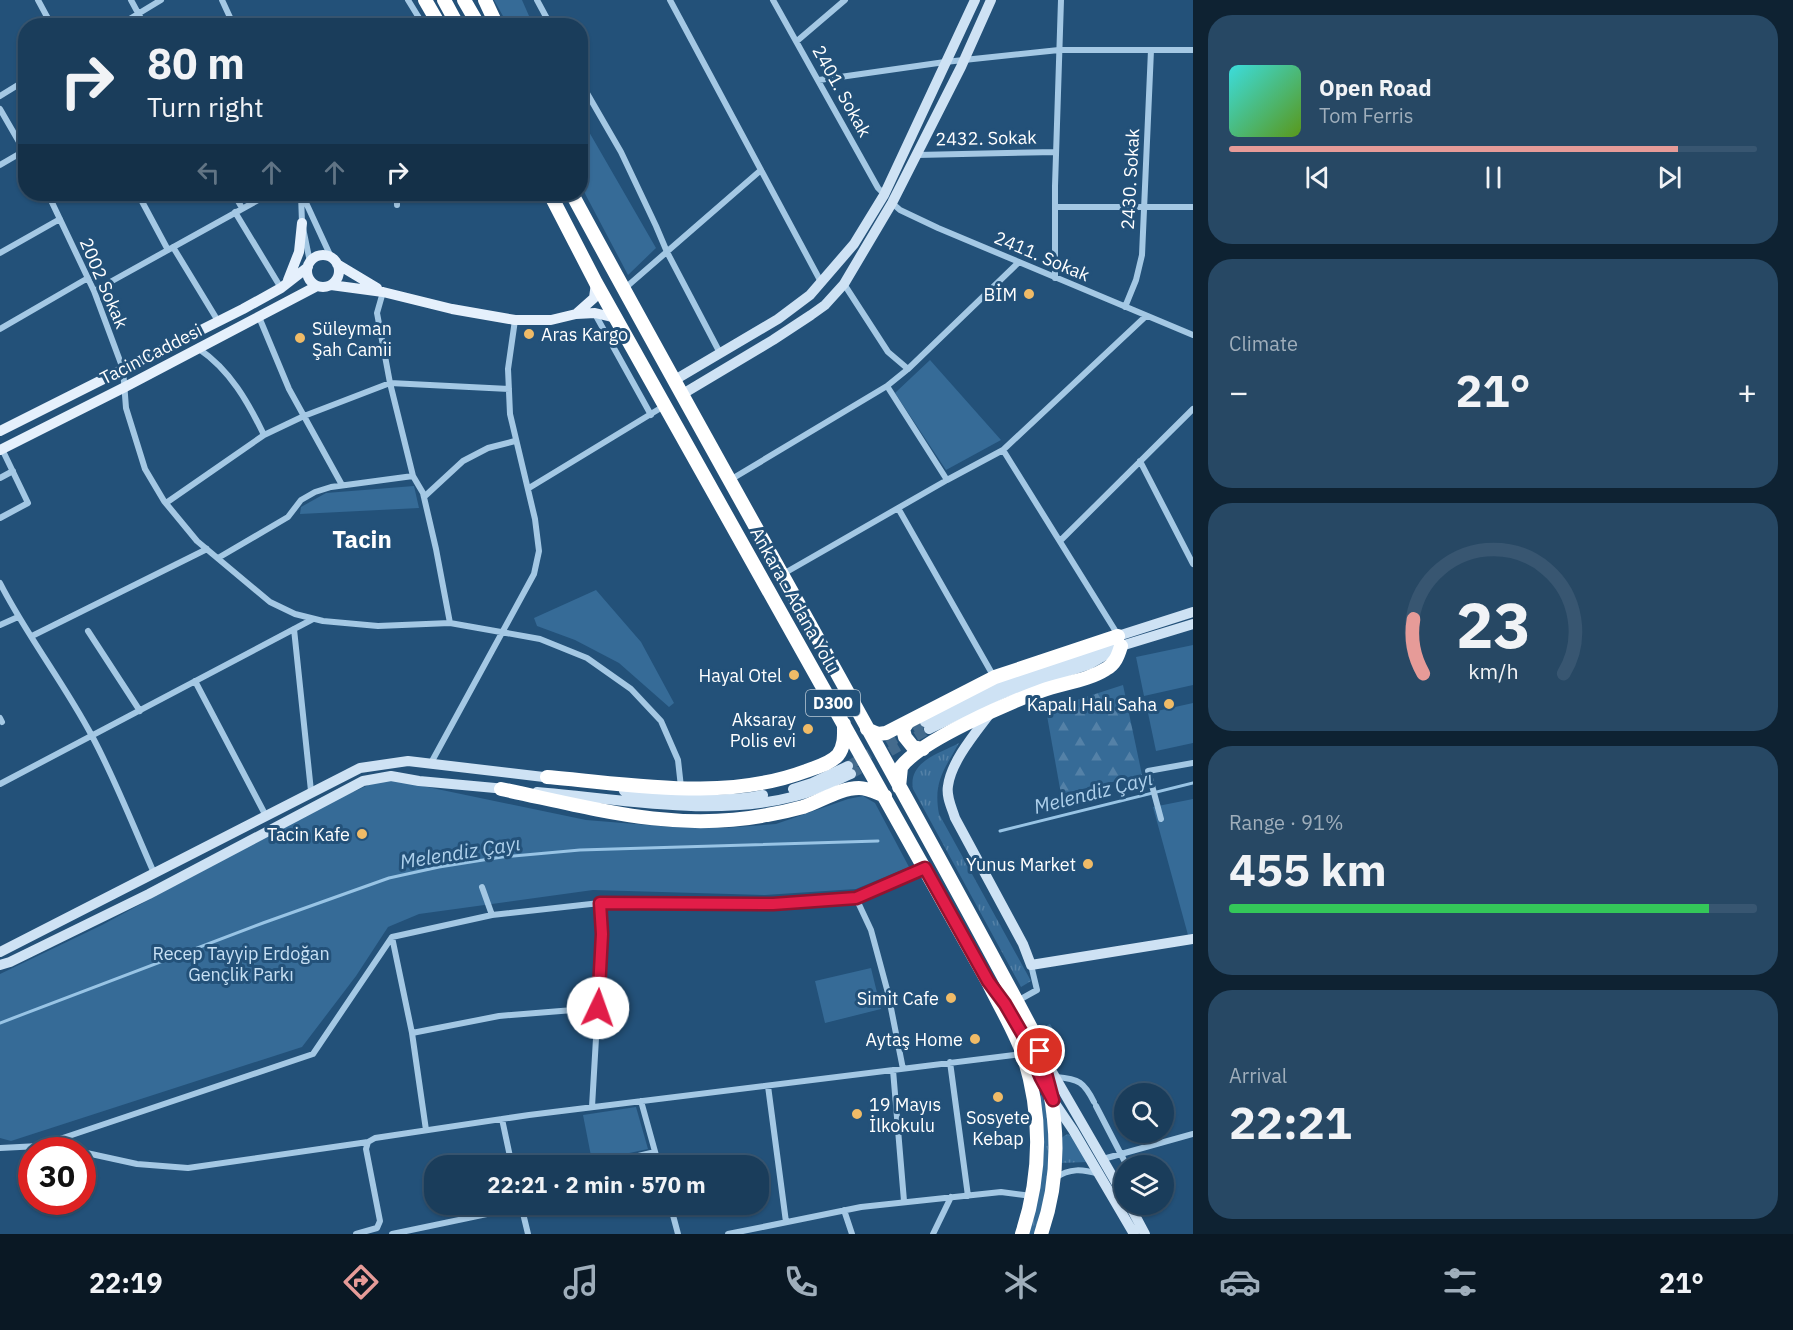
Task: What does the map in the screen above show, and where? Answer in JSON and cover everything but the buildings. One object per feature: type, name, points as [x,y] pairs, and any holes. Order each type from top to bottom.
[{"type":"highway","points":[[425,0],[435,18]]},
{"type":"highway","points":[[444,0],[454,18]]},
{"type":"highway","points":[[465,0],[475,18]]},
{"type":"highway","points":[[484,0],[493,18]]},
{"type":"highway","name":"Ankara - Adana Yolu","points":[[554,201],[596,283],[988,981],[1023,1054],[1031,1082],[1037,1121],[1038,1152],[1032,1196],[1022,1234]]},
{"type":"highway","name":"Ankara - Adana Yolu","points":[[576,201],[673,381],[1017,1001],[1040,1051],[1053,1100],[1055,1139],[1054,1178],[1041,1234]]},
{"type":"highway","points":[[867,729],[878,734],[886,733],[994,677],[1120,641],[1116,660],[1108,668],[1090,677],[1042,690],[991,711],[922,748],[901,767],[899,786]]},
{"type":"highway","points":[[908,722],[903,729],[905,737],[913,747],[922,748]]},
{"type":"highway","points":[[547,777],[721,789],[757,785],[787,778],[824,764],[839,753],[843,743],[844,724]]},
{"type":"highway","points":[[501,789],[603,812],[686,822],[735,821],[769,815],[802,807],[847,789],[866,789],[885,796]]},
{"type":"main road","points":[[681,395],[811,315],[844,284],[888,199],[945,62],[975,0]]},
{"type":"main road","points":[[673,381],[778,319],[810,295],[854,244],[917,155],[991,0]]},
{"type":"main road","points":[[284,286],[299,252],[302,223]]},
{"type":"main road","points":[[383,292],[334,261],[317,256],[309,265],[310,280],[317,286],[331,285],[383,292],[452,309],[515,320],[551,320],[576,314],[595,313],[616,318]]},
{"type":"main road","points":[[331,285],[339,274],[334,261]]},
{"type":"main road","name":"Tacin Caddesi","points":[[0,431],[284,286],[309,265]]},
{"type":"main road","points":[[576,314],[594,298],[596,283]]},
{"type":"main road","name":"Tacin Caddesi","points":[[1,449],[317,286]]},
{"type":"main road","points":[[927,726],[1004,693],[1090,664],[1120,641],[1193,612]]},
{"type":"main road","points":[[1120,641],[1193,624]]},
{"type":"main road","points":[[991,711],[954,766],[948,785],[949,800],[955,818],[1023,944],[1031,965],[1193,939]]},
{"type":"main road","points":[[0,952],[266,817],[311,791],[360,768],[408,760],[547,777],[681,798],[721,799],[759,796],[795,789],[850,770],[796,796],[720,807],[682,806],[501,789],[391,776],[363,781],[138,899],[0,965]]},
{"type":"main road","points":[[988,981],[1023,1035],[1053,1100],[1134,1234]]},
{"type":"main road","points":[[1040,1051],[1114,1178]]},
{"type":"main road","points":[[1135,1215],[1145,1234]]},
{"type":"street","points":[[38,0],[48,18]]},
{"type":"street","points":[[131,0],[141,18]]},
{"type":"street","points":[[130,18],[161,0]]},
{"type":"street","points":[[222,0],[230,18]]},
{"type":"street","points":[[408,0],[419,18]]},
{"type":"street","points":[[537,0],[547,18]]},
{"type":"street","points":[[670,0],[821,282]]},
{"type":"street","name":"2401. Sokak","points":[[774,0],[878,188],[888,199]]},
{"type":"street","points":[[797,41],[845,0]]},
{"type":"street","points":[[1055,278],[1061,0]]},
{"type":"street","points":[[819,80],[945,62],[1059,50],[1193,50]]},
{"type":"street","name":"2430. Sokak","points":[[1125,307],[1136,280],[1142,255],[1151,50]]},
{"type":"street","points":[[0,96],[18,85]]},
{"type":"street","points":[[588,95],[621,152],[667,252],[720,353]]},
{"type":"street","points":[[0,109],[18,140]]},
{"type":"street","name":"2432. Sokak","points":[[917,155],[1056,152]]},
{"type":"street","points":[[0,165],[18,156]]},
{"type":"street","points":[[624,289],[761,170]]},
{"type":"street","name":"2411. Sokak","points":[[888,199],[900,210],[1018,263],[1193,335]]},
{"type":"street","name":"2002 Sokak","points":[[51,201],[94,291],[123,369],[126,408],[145,470],[165,503],[197,541],[270,602],[295,614],[313,619],[378,626],[450,623],[540,639],[587,658],[631,689],[661,721],[678,760],[681,787]]},
{"type":"street","points":[[142,201],[170,249],[218,321]]},
{"type":"street","points":[[238,201],[242,208]]},
{"type":"street","points":[[94,291],[256,201]]},
{"type":"street","points":[[301,201],[302,223],[309,265]]},
{"type":"street","points":[[304,201],[334,261]]},
{"type":"street","points":[[1055,207],[1193,207]]},
{"type":"street","points":[[235,212],[284,286]]},
{"type":"street","points":[[0,253],[60,219]]},
{"type":"street","points":[[729,480],[887,386],[908,369],[1018,263]]},
{"type":"street","points":[[0,329],[88,278]]},
{"type":"street","points":[[844,284],[888,352],[908,369]]},
{"type":"street","points":[[383,292],[377,314],[390,382],[413,476],[424,497],[450,623]]},
{"type":"street","points":[[595,313],[651,415]]},
{"type":"street","points":[[782,575],[1003,450],[1146,316]]},
{"type":"street","points":[[259,317],[289,389],[342,485]]},
{"type":"street","points":[[431,763],[534,574],[539,550],[529,488],[515,441],[510,414],[508,369],[515,320]]},
{"type":"street","points":[[198,348],[214,359],[240,390],[264,435]]},
{"type":"street","points":[[165,503],[264,435],[304,416],[390,382],[509,389]]},
{"type":"street","points":[[887,386],[947,480]]},
{"type":"street","points":[[529,488],[665,406]]},
{"type":"street","points":[[1060,541],[1193,409]]},
{"type":"street","points":[[424,497],[463,461],[488,448],[515,441]]},
{"type":"street","points":[[0,518],[28,503],[1,449]]},
{"type":"street","points":[[1003,450],[1120,641]]},
{"type":"street","points":[[1140,461],[1193,564]]},
{"type":"street","points":[[0,478],[13,471]]},
{"type":"street","points":[[218,558],[288,517],[301,500],[315,492],[342,485],[413,476]]},
{"type":"street","points":[[898,508],[994,677]]},
{"type":"street","points":[[32,636],[207,549]]},
{"type":"street","points":[[0,583],[18,617],[32,636],[92,736],[154,873]]},
{"type":"street","points":[[0,625],[18,617]]},
{"type":"street","points":[[0,784],[313,619]]},
{"type":"street","points":[[294,629],[311,791]]},
{"type":"street","points":[[88,631],[140,711]]},
{"type":"street","points":[[195,681],[266,817]]},
{"type":"street","points":[[1161,819],[1149,775],[1193,763]]},
{"type":"street","points":[[66,1137],[313,1054],[392,937],[492,915],[600,903],[773,904],[856,898],[925,868]]},
{"type":"street","points":[[482,887],[492,915]]},
{"type":"street","points":[[856,898],[871,930],[888,993],[903,1069]]},
{"type":"street","points":[[592,1107],[602,934],[600,903]]},
{"type":"street","points":[[392,937],[412,1032],[426,1130]]},
{"type":"street","points":[[1017,1001],[1037,990],[1031,965]]},
{"type":"street","points":[[412,1032],[499,1016],[598,1008]]},
{"type":"street","points":[[96,1155],[137,1164],[188,1168],[368,1142],[375,1138],[502,1119],[1023,1054]]},
{"type":"street","points":[[950,1062],[968,1196]]},
{"type":"street","points":[[893,1070],[904,1201]]},
{"type":"street","points":[[1056,1077],[1071,1078],[1086,1085],[1121,1154]]},
{"type":"street","points":[[768,1086],[786,1222]]},
{"type":"street","points":[[641,1101],[656,1155]]},
{"type":"street","points":[[502,1119],[510,1155]]},
{"type":"street","points":[[1103,1159],[1193,1134]]},
{"type":"street","points":[[356,1234],[377,1227],[380,1221],[367,1159],[368,1142]]},
{"type":"street","points":[[0,1148],[18,1147]]},
{"type":"street","points":[[643,1155],[655,1152]]},
{"type":"street","points":[[1054,1178],[1070,1170],[1080,1169],[1099,1175]]},
{"type":"street","points":[[728,1234],[844,1210],[904,1201],[1000,1192],[1032,1196]]},
{"type":"street","points":[[933,1234],[951,1197]]},
{"type":"street","points":[[844,1210],[852,1234]]},
{"type":"street","points":[[392,1234],[480,1215]]},
{"type":"street","points":[[523,1215],[528,1234]]},
{"type":"street","points":[[673,1215],[678,1234]]},
{"type":"green space","points":[[494,0],[522,0],[530,18],[504,18]]},
{"type":"green space","points":[[588,130],[656,248],[628,275],[588,199]]},
{"type":"green space","points":[[930,360],[1001,440],[946,470],[895,393]]},
{"type":"green space","points":[[414,486],[419,508],[300,514],[301,507],[326,493]]},
{"type":"green space","points":[[596,590],[641,642],[674,703],[669,707],[619,663],[575,640],[537,626],[534,618]]},
{"type":"green space","points":[[1193,645],[1193,685],[1144,696],[1136,657]]},
{"type":"green space","points":[[1123,685],[1142,775],[1061,794],[1046,710]]},
{"type":"green space","points":[[1193,703],[1193,743],[1156,751],[1148,713]]},
{"type":"green space","points":[[959,743],[941,777],[937,793],[939,814],[1031,981],[1021,987],[913,789],[915,772],[920,765],[934,755]]},
{"type":"green space","name":"Recep Tayyip Erdoğan Gençlik Parkı","points":[[394,780],[586,820],[672,827],[724,828],[776,824],[863,796],[875,803],[909,867],[856,889],[765,895],[593,890],[419,914],[388,927],[356,976],[302,1047],[11,1141],[0,1138],[0,974],[102,925],[331,802],[375,782]]},
{"type":"green space","points":[[1193,799],[1193,934],[1188,935],[1153,807]]},
{"type":"green space","points":[[871,968],[881,1009],[825,1023],[815,981]]},
{"type":"green space","points":[[1050,1024],[1057,1037],[1048,1042],[1041,1028]]},
{"type":"green space","points":[[1042,1095],[1049,1129],[1049,1164],[1044,1200],[1035,1234],[1027,1234],[1036,1098]]},
{"type":"green space","points":[[636,1107],[648,1149],[620,1155],[591,1155],[583,1115]]},
{"type":"green space","points":[[1068,1134],[1073,1137],[1087,1162],[1060,1163],[1060,1142]]},
{"type":"waterway","name":"Melendiz Çayı","points":[[1000,831],[1193,783]]},
{"type":"waterway","name":"Melendiz Çayı","points":[[0,1023],[263,923],[389,878],[439,867],[502,857],[580,850],[878,841]]},
{"type":"tunnel","points":[[848,766],[925,722]]},
{"type":"tunnel","points":[[851,774],[929,729]]},
{"type":"place","name":"BİM","points":[[1029,294]]},
{"type":"place","name":"Aras Kargo","points":[[529,334]]},
{"type":"place","name":"Süleyman Şah Camii","points":[[300,338]]},
{"type":"place","name":"Hayal Otel","points":[[794,675]]},
{"type":"place","name":"Kapalı Halı Saha","points":[[1169,704]]},
{"type":"place","name":"Aksaray Polis evi","points":[[808,729]]},
{"type":"place","name":"Tacin Kafe","points":[[362,834]]},
{"type":"place","name":"Yunus Market","points":[[1088,864]]},
{"type":"place","name":"Simit Cafe","points":[[951,998]]},
{"type":"place","name":"Aytaş Home","points":[[975,1039]]},
{"type":"place","name":"Sosyete Kebap","points":[[998,1097]]},
{"type":"place","name":"19 Mayıs İlkokulu","points":[[857,1114]]},
{"type":"district","name":"Tacin","points":[[362,539]]},
{"type":"route","points":[[598,1008],[602,934],[600,903],[773,904],[856,898],[925,868],[988,981],[1023,1035],[1053,1100],[1040,1051]]}]
